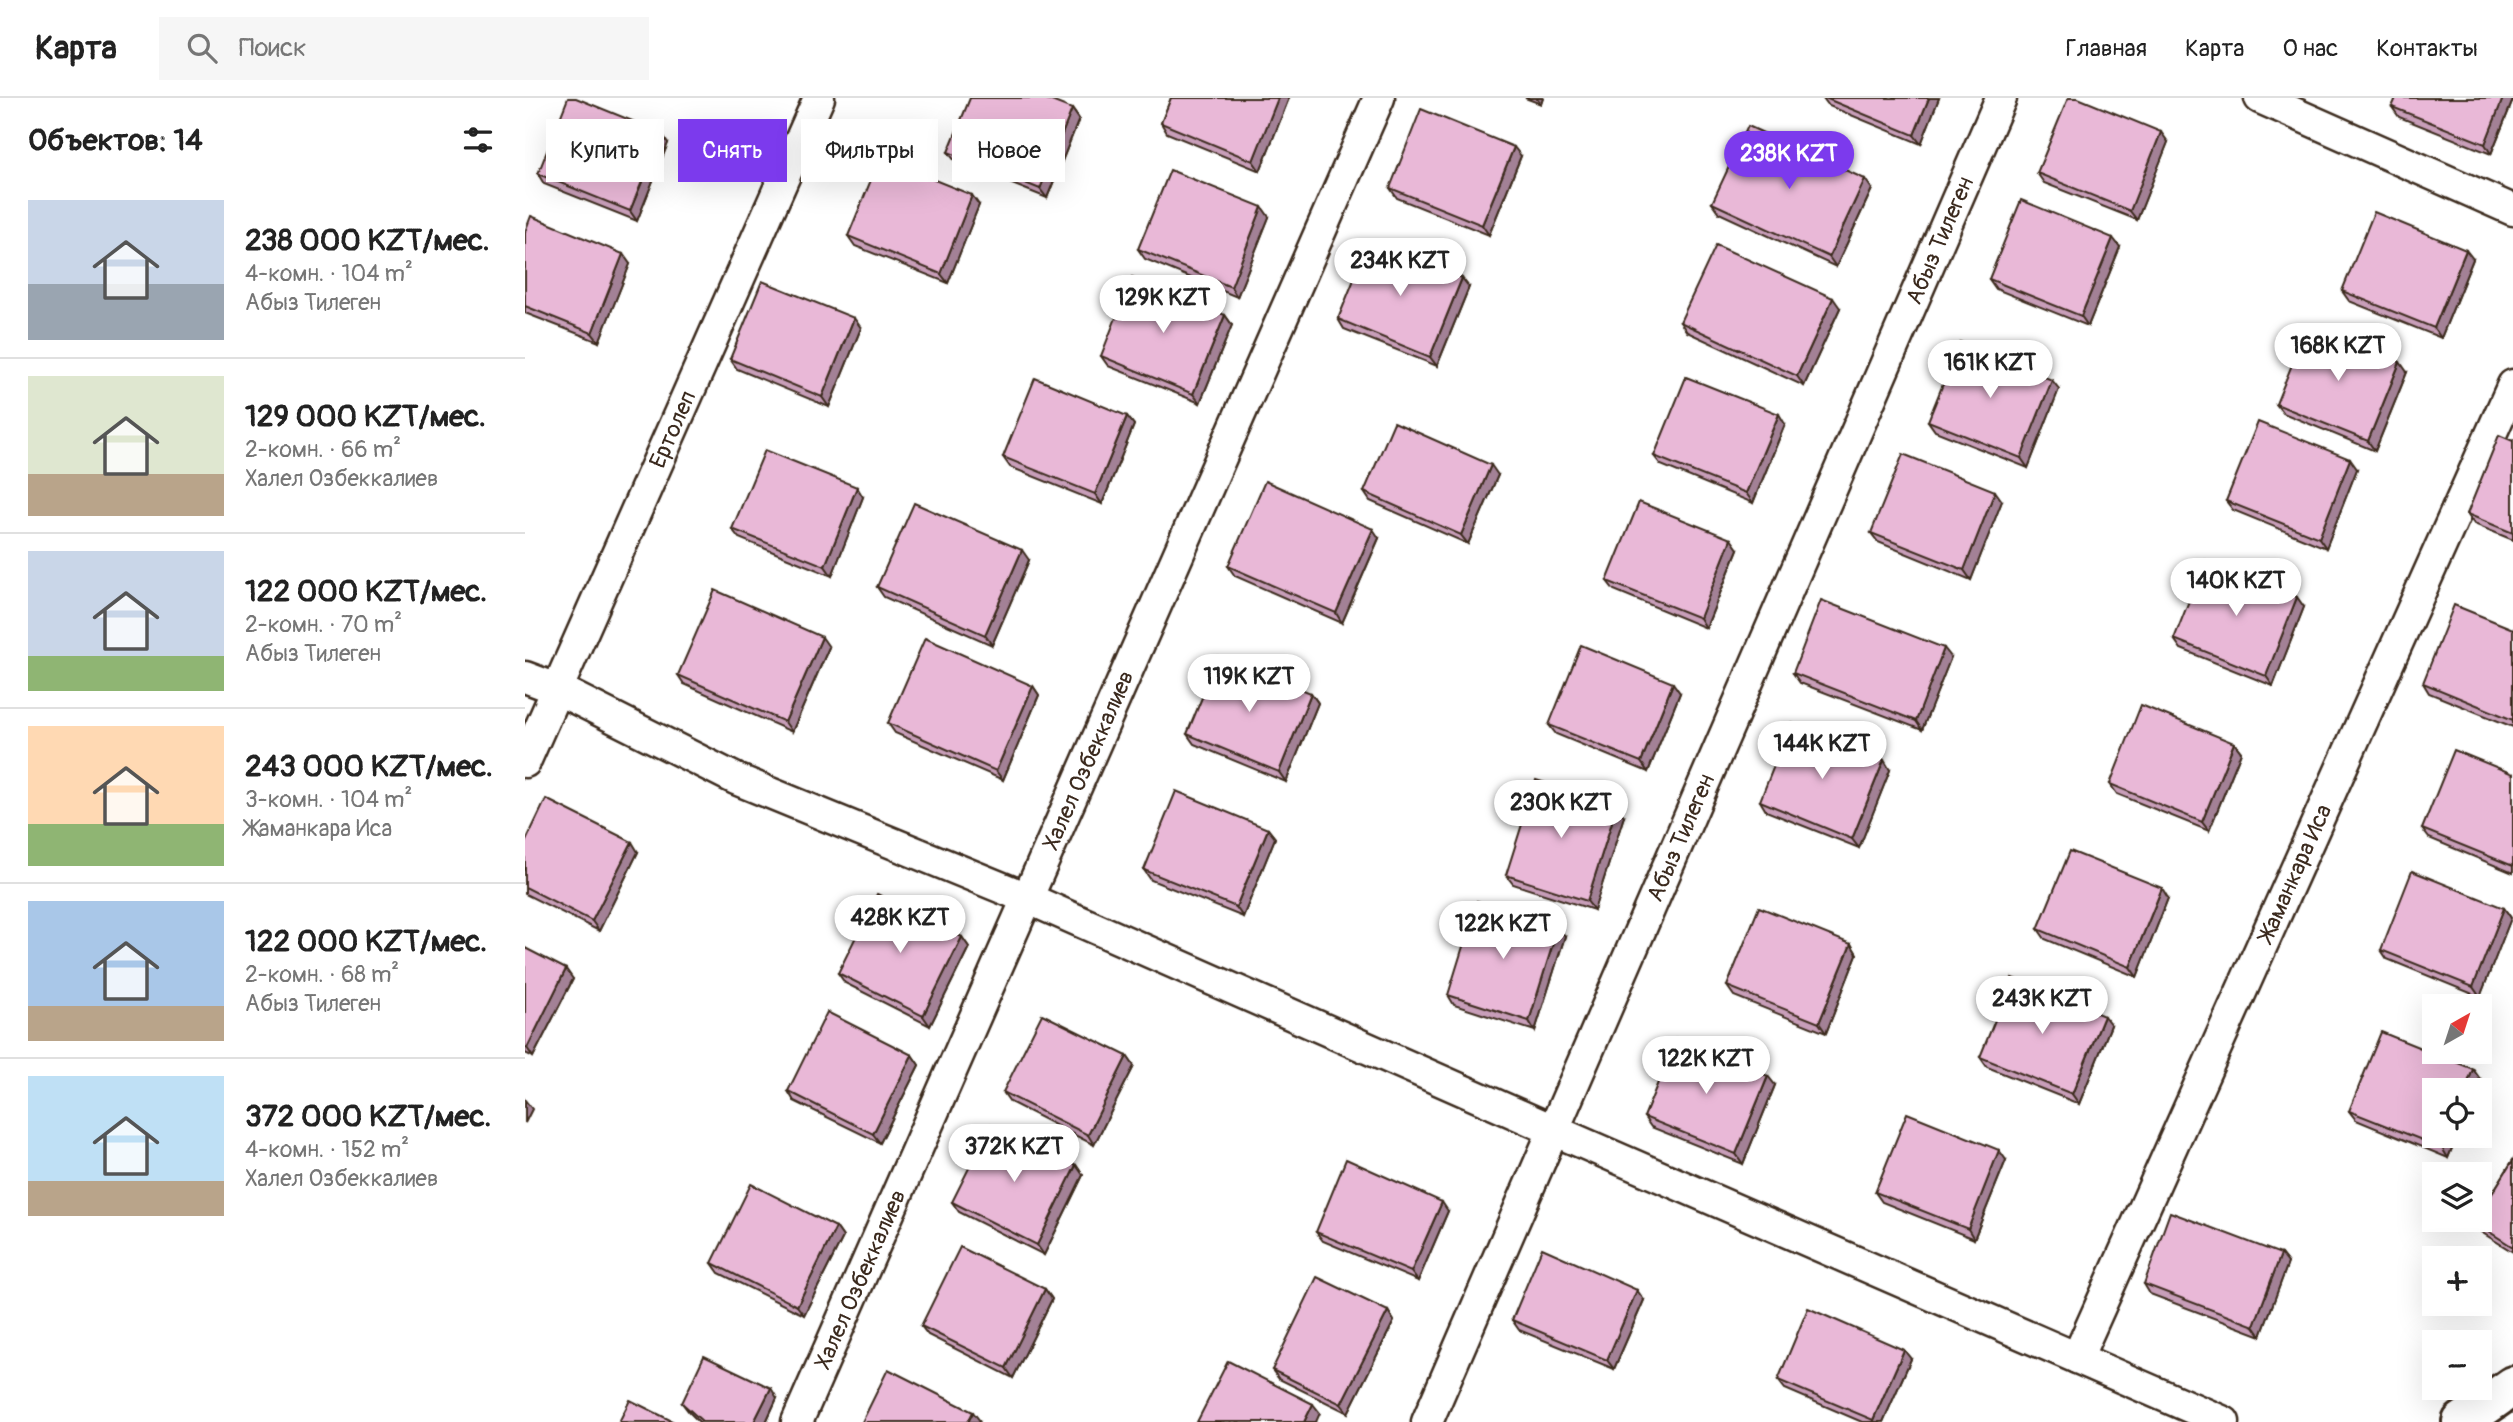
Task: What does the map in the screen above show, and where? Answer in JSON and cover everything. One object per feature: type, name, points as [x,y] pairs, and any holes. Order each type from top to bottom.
[{"type":"main road","points":[[2462,1422],[2513,1386]]},
{"type":"street","name":"Ертолеп","points":[[525,762],[819,98]]},
{"type":"street","name":"Халел Озбеккалиев","points":[[797,1422],[1379,98]]},
{"type":"street","name":"Абыз Тилеген","points":[[1427,1422],[2001,98]]},
{"type":"street","points":[[2260,98],[2513,210]]},
{"type":"street","name":"Жаманкара Иса","points":[[2077,1359],[2513,385]]},
{"type":"street","points":[[525,677],[557,690],[736,779],[1027,898],[2224,1422]]},
{"type":"building","points":[[568,98],[576,98],[628,119],[560,119]]},
{"type":"building","points":[[970,98],[1044,98],[1072,109],[1065,126],[1065,119],[961,119]]},
{"type":"building","points":[[1171,98],[1278,98],[1253,161],[1161,123]]},
{"type":"building","points":[[1825,98],[1929,98],[1914,135]]},
{"type":"building","points":[[2068,98],[2078,98],[2161,132],[2130,211],[2037,173]]},
{"type":"building","points":[[2396,98],[2503,98],[2485,144],[2392,107]]},
{"type":"building","points":[[1421,109],[1514,147],[1482,225],[1390,188]]},
{"type":"building","points":[[1748,126],[1865,179],[1829,257],[1712,203]]},
{"type":"building","points":[[546,154],[546,177],[538,174]]},
{"type":"building","points":[[1170,170],[1262,207],[1231,287],[1138,249]]},
{"type":"building","points":[[938,181],[972,195],[941,274],[848,236],[870,182]]},
{"type":"building","points":[[558,182],[642,182],[630,211]]},
{"type":"building","points":[[1023,182],[1043,182],[1040,189]]},
{"type":"building","points":[[2021,200],[2113,238],[2081,316],[1989,279]]},
{"type":"building","points":[[2374,212],[2466,250],[2434,328],[2342,291]]},
{"type":"building","points":[[531,216],[623,254],[592,333],[525,306],[525,232]]},
{"type":"building","points":[[1370,240],[1462,278],[1430,357],[1338,319]]},
{"type":"building","points":[[1716,245],[1833,298],[1797,376],[1680,322]]},
{"type":"building","points":[[1132,277],[1225,315],[1193,394],[1101,356]]},
{"type":"building","points":[[762,281],[854,318],[822,397],[730,359]]},
{"type":"building","points":[[2308,325],[2400,362],[2368,441],[2276,404]]},
{"type":"building","points":[[1960,342],[2052,380],[2021,458],[1928,421]]},
{"type":"building","points":[[1686,377],[1779,414],[1746,493],[1654,456]]},
{"type":"building","points":[[1035,378],[1127,416],[1095,494],[1003,457]]},
{"type":"building","points":[[1394,422],[1491,465],[1461,535],[1364,492]]},
{"type":"building","points":[[2258,422],[2350,459],[2319,538],[2226,501]]},
{"type":"building","points":[[2499,435],[2513,441],[2513,533],[2467,514]]},
{"type":"building","points":[[765,450],[857,487],[825,566],[732,529]]},
{"type":"building","points":[[1903,454],[1995,491],[1964,570],[1871,533]]},
{"type":"building","points":[[1265,481],[1373,529],[1336,613],[1228,566]]},
{"type":"building","points":[[1639,502],[1731,539],[1700,618],[1607,581]]},
{"type":"building","points":[[914,503],[1022,550],[985,635],[877,587]]},
{"type":"building","points":[[2205,560],[2297,597],[2266,676],[2174,639]]},
{"type":"building","points":[[715,590],[822,637],[785,722],[678,675]]},
{"type":"building","points":[[1821,600],[1944,648],[1916,721],[1793,673]]},
{"type":"building","points":[[2454,605],[2513,629],[2513,720],[2423,683]]},
{"type":"building","points":[[925,638],[1033,686],[996,771],[888,723]]},
{"type":"building","points":[[1581,645],[1673,683],[1641,762],[1549,725]]},
{"type":"building","points":[[1219,656],[1311,693],[1279,772],[1187,734]]},
{"type":"building","points":[[2141,705],[2234,743],[2202,822],[2110,784]]},
{"type":"building","points":[[1791,723],[1884,760],[1852,839],[1760,801]]},
{"type":"building","points":[[2454,750],[2513,774],[2513,866],[2422,829]]},
{"type":"building","points":[[1536,780],[1617,806],[1587,901],[1506,875]]},
{"type":"building","points":[[1176,791],[1268,829],[1236,907],[1144,870]]},
{"type":"building","points":[[546,799],[632,842],[592,921],[525,887],[525,843]]},
{"type":"building","points":[[2070,851],[2162,888],[2130,967],[2038,929]]},
{"type":"building","points":[[2412,871],[2504,908],[2473,987],[2381,950]]},
{"type":"building","points":[[877,894],[962,937],[923,1016],[838,973]]},
{"type":"building","points":[[1477,901],[1558,927],[1529,1021],[1448,995]]},
{"type":"building","points":[[1759,907],[1851,944],[1819,1023],[1727,986]]},
{"type":"building","points":[[525,948],[566,969],[527,1048],[525,1047]]},
{"type":"building","points":[[2012,978],[2104,1016],[2072,1094],[1980,1057]]},
{"type":"building","points":[[827,1012],[912,1055],[873,1134],[788,1091]]},
{"type":"building","points":[[1042,1014],[1127,1056],[1088,1135],[1003,1092]]},
{"type":"building","points":[[2381,1032],[2422,1048],[2422,1064],[2461,1064],[2473,1069],[2470,1078],[2422,1078],[2422,1140],[2349,1111]]},
{"type":"building","points":[[1676,1038],[1768,1076],[1736,1154],[1644,1117]]},
{"type":"building","points":[[1907,1113],[1999,1150],[1968,1229],[1875,1192]]},
{"type":"building","points":[[991,1124],[1076,1165],[1037,1245],[952,1202]]},
{"type":"building","points":[[1346,1159],[1442,1202],[1411,1272],[1316,1232]]},
{"type":"building","points":[[2513,1160],[2513,1247],[2490,1232],[2492,1232],[2492,1194]]},
{"type":"building","points":[[751,1184],[836,1227],[797,1306],[712,1263]]},
{"type":"building","points":[[2170,1212],[2281,1254],[2254,1326],[2144,1284]]},
{"type":"building","points":[[960,1247],[1045,1289],[1006,1368],[921,1326]]},
{"type":"building","points":[[1542,1248],[1637,1290],[1607,1360],[1512,1320]]},
{"type":"building","points":[[1317,1277],[1388,1311],[1341,1404],[1272,1370]]},
{"type":"building","points":[[1808,1308],[1904,1350],[1873,1420],[1778,1380]]},
{"type":"building","points":[[704,1356],[771,1388],[754,1422],[703,1422],[682,1403]]},
{"type":"building","points":[[1228,1361],[1313,1404],[1304,1422],[1197,1422]]},
{"type":"building","points":[[888,1369],[973,1412],[968,1422],[862,1422]]},
{"type":"building","points":[[630,1400],[674,1422],[619,1422]]}]
